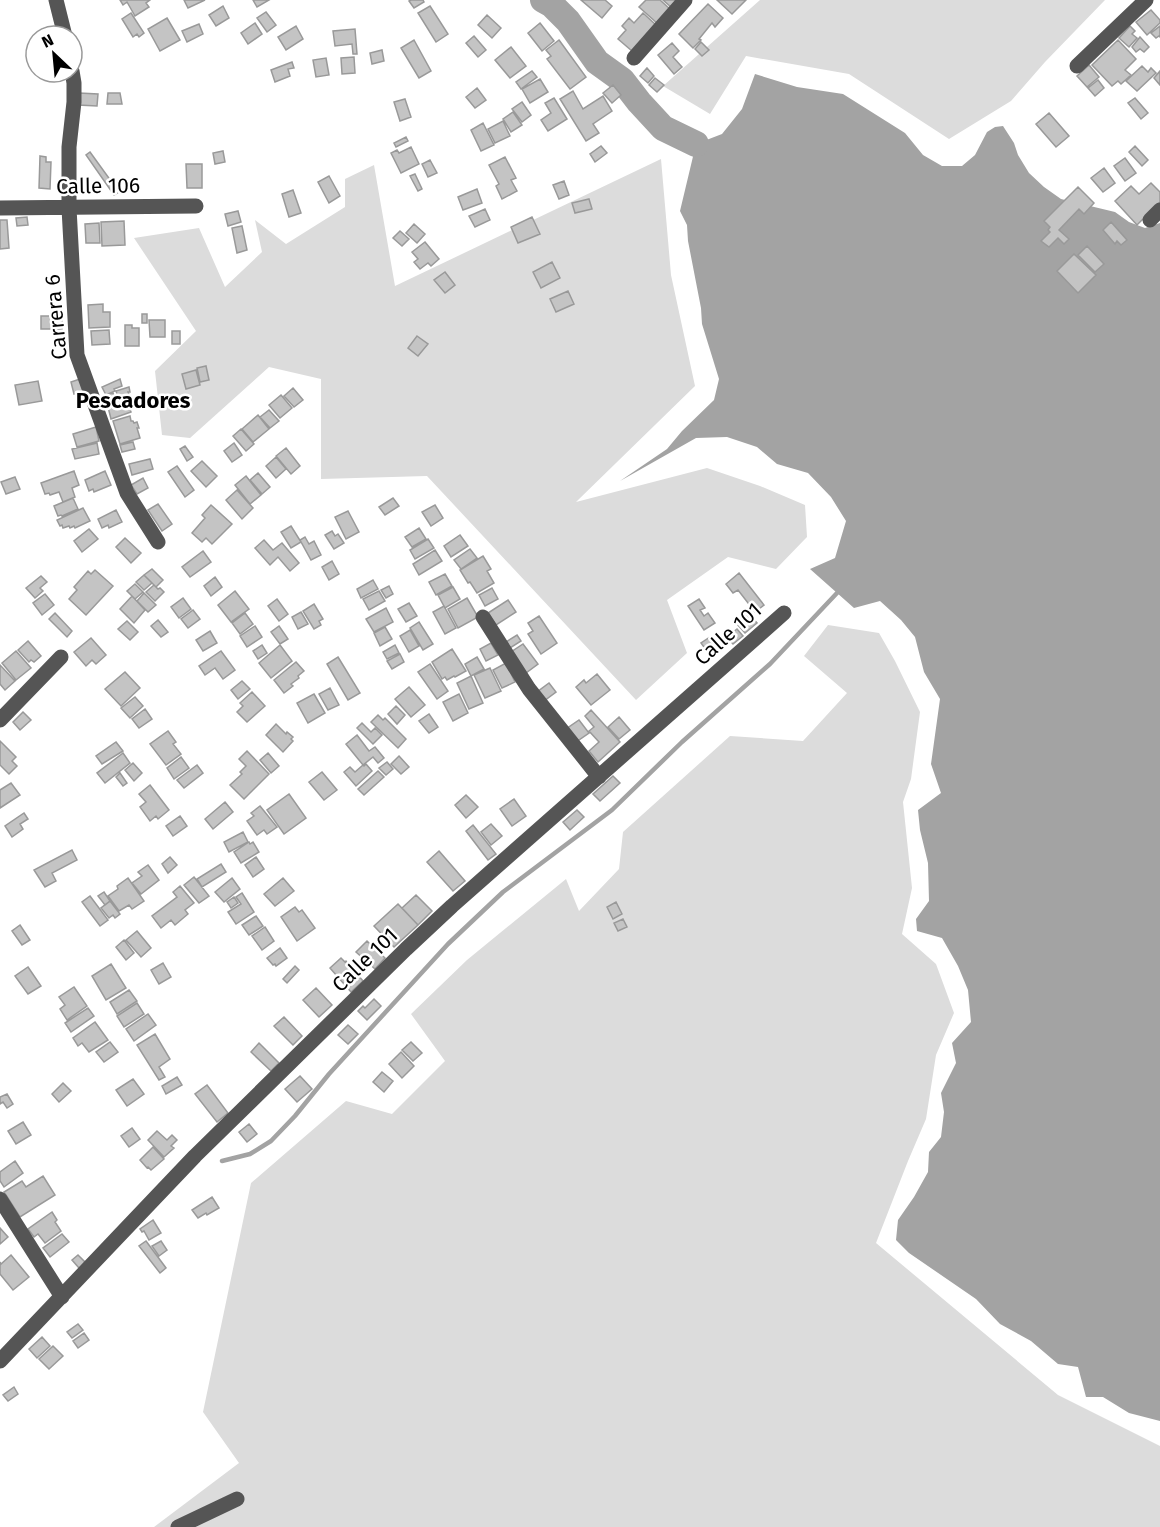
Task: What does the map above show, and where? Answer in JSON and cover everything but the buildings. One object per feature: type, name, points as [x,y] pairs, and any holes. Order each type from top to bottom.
[{"type":"street","points":[[56,0],[62,24]]},
{"type":"street","points":[[634,58],[685,0]]},
{"type":"street","points":[[1077,66],[1146,0]]},
{"type":"street","name":"Carrera 6","points":[[74,84],[69,147],[69,208],[77,355],[127,493],[158,542]]},
{"type":"street","name":"Calle 106","points":[[0,208],[196,206]]},
{"type":"street","name":"Calle 101","points":[[0,1361],[195,1156],[406,949],[784,613]]},
{"type":"street","points":[[483,617],[529,689],[599,777]]},
{"type":"street","points":[[0,720],[61,657]]},
{"type":"street","points":[[0,1199],[63,1297]]},
{"type":"street","points":[[178,1527],[237,1499]]},
{"type":"shaded area","points":[[760,0],[1105,0],[1011,101],[949,139],[849,74],[746,56],[710,114],[663,86]]},
{"type":"shaded area","points":[[755,74],[797,87],[843,94],[905,133],[923,155],[942,166],[962,166],[975,155],[987,132],[995,127],[1003,126],[1029,173],[1061,199],[1115,212],[1129,222],[1145,228],[1160,223],[1160,1421],[1129,1413],[1103,1397],[1086,1397],[1078,1367],[1058,1364],[1031,1341],[1000,1324],[976,1299],[909,1253],[896,1240],[898,1220],[928,1172],[929,1152],[941,1137],[944,1112],[941,1093],[956,1063],[952,1043],[971,1022],[968,990],[942,938],[917,931],[916,919],[929,901],[928,863],[918,810],[941,793],[931,764],[940,699],[924,672],[915,637],[901,620],[880,601],[854,608],[810,569],[835,558],[846,521],[831,497],[808,473],[777,464],[757,447],[727,437],[696,438],[620,481],[667,449],[714,400],[719,379],[702,324],[687,225],[680,211],[696,144],[722,134],[742,109]]},
{"type":"shaded area","points":[[661,159],[671,275],[695,386],[576,502],[707,468],[760,486],[805,505],[807,537],[776,569],[728,557],[667,600],[687,653],[636,700],[427,476],[321,479],[321,379],[269,367],[190,438],[162,435],[155,371],[196,331],[134,238],[199,228],[225,287],[262,252],[255,220],[286,244],[345,207],[345,179],[374,165],[395,286]]},
{"type":"shaded area","points":[[828,625],[879,633],[920,712],[911,779],[903,802],[912,888],[902,934],[936,964],[954,1013],[936,1055],[926,1119],[876,1243],[1058,1395],[1160,1446],[1160,1527],[154,1527],[239,1463],[203,1412],[251,1183],[346,1101],[392,1114],[445,1061],[411,1014],[467,960],[566,879],[579,911],[619,869],[623,832],[730,736],[803,741],[847,693],[804,656]]},
{"type":"waterway","points":[[543,0],[552,5],[568,21],[597,62],[622,80],[663,128],[696,144]]},
{"type":"waterway","points":[[222,1161],[250,1154],[271,1141],[448,944],[503,892],[612,810],[682,742],[770,664],[837,593]]},
{"type":"district","name":"Pescadores","points":[[133,400]]}]
